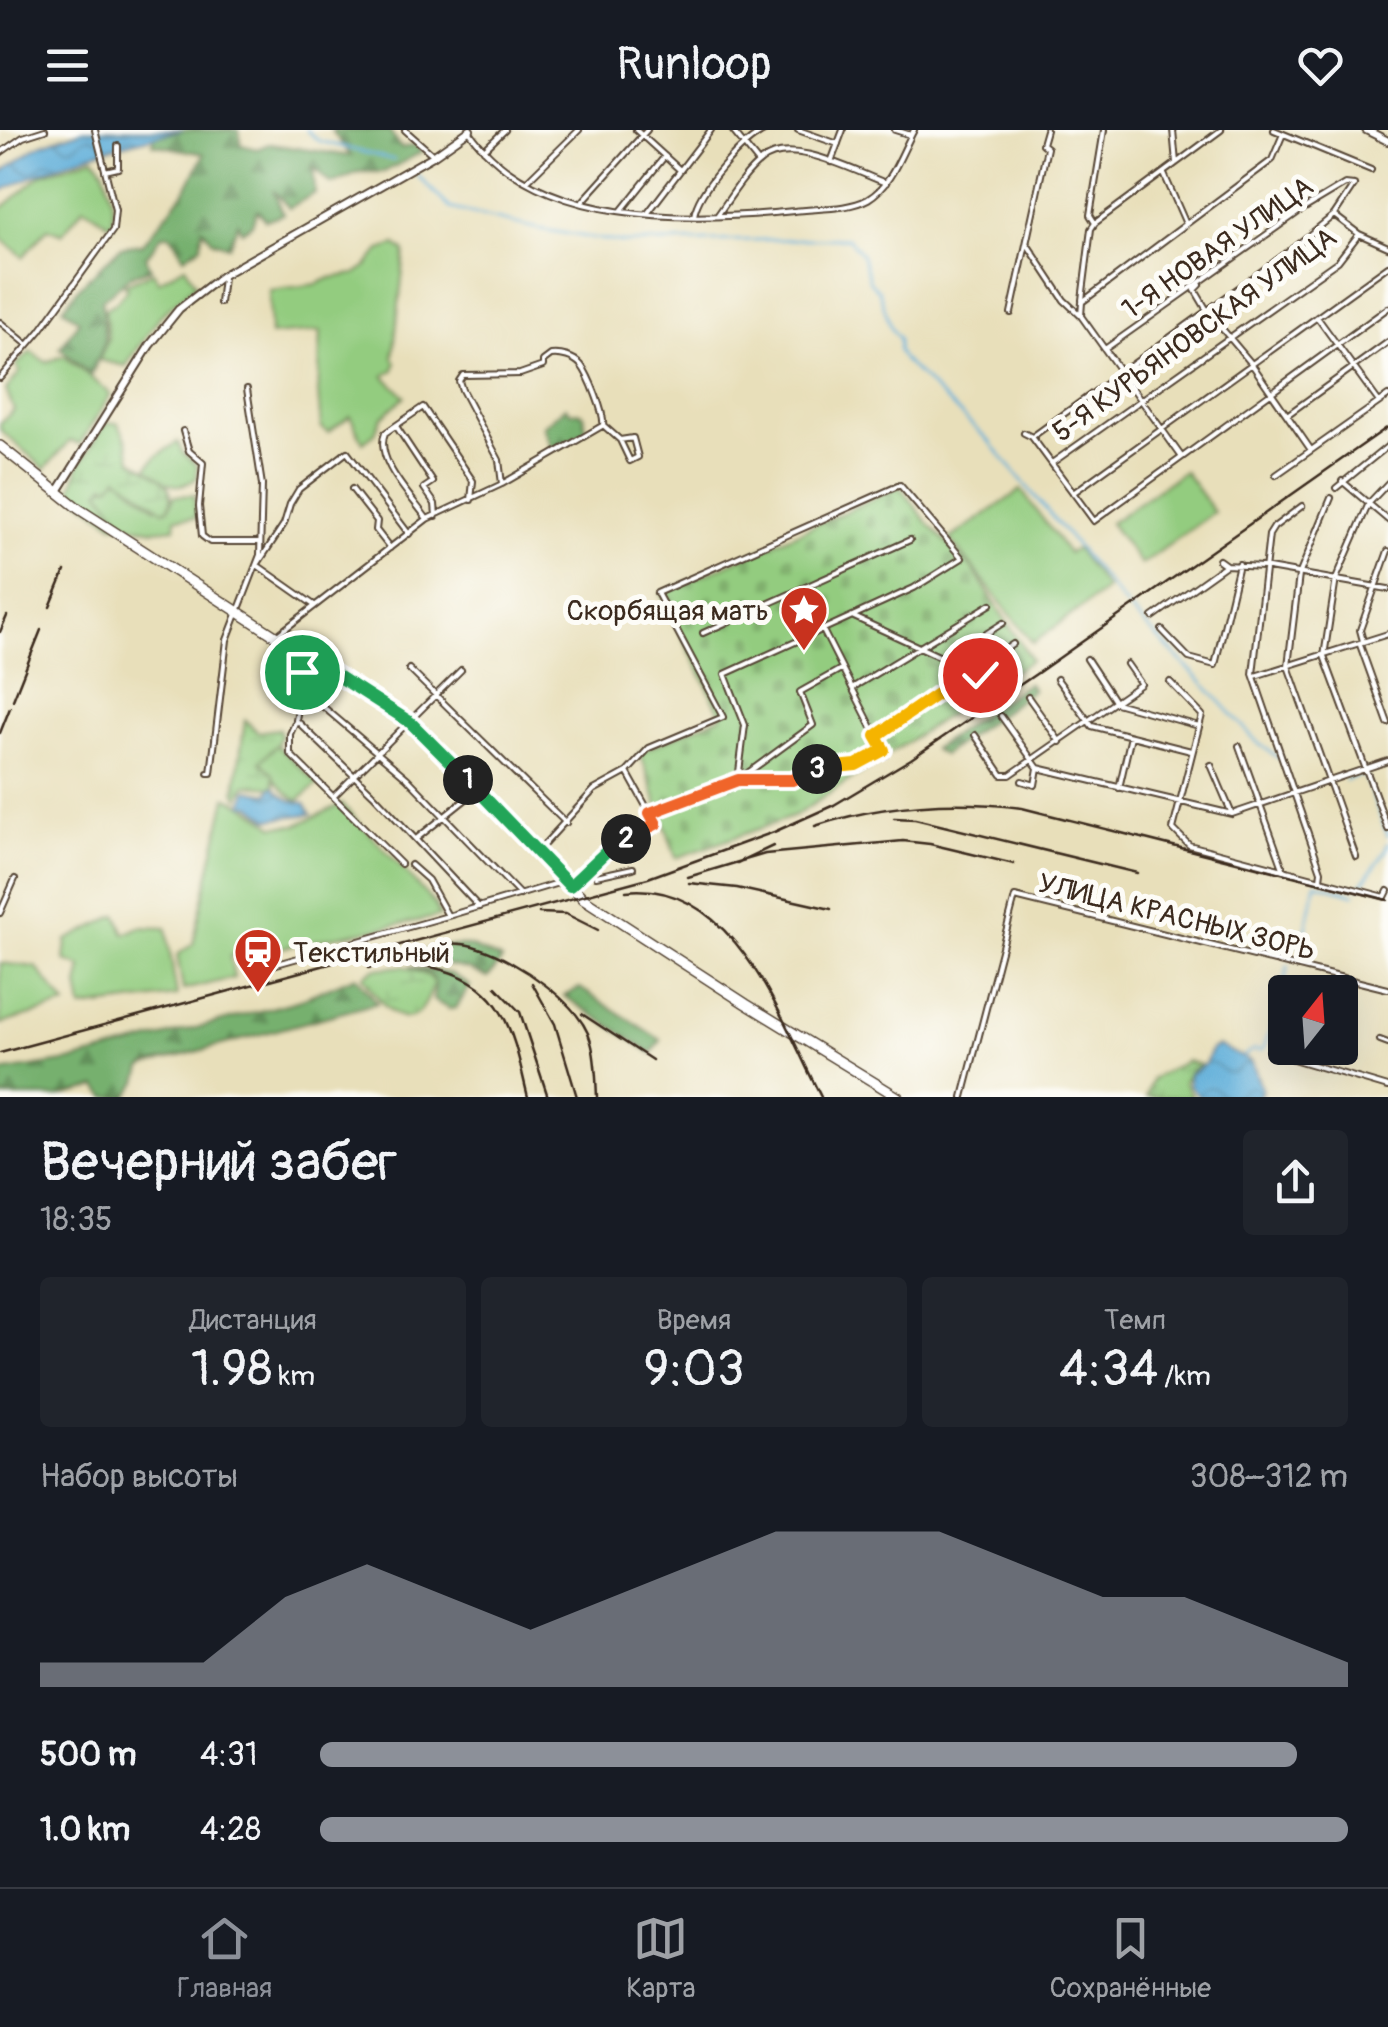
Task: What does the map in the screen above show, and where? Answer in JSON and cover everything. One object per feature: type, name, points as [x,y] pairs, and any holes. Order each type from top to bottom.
[{"type":"main road","points":[[71,503],[65,477],[147,344],[190,295],[430,154],[454,133],[468,130]]},
{"type":"main road","points":[[55,492],[179,309],[224,276],[433,156],[468,130]]},
{"type":"main road","points":[[1366,130],[1380,133],[1388,141]]},
{"type":"main road","points":[[0,446],[71,503],[410,722],[567,883],[606,914],[898,1097]]},
{"type":"main road","points":[[40,479],[54,482],[65,477]]},
{"type":"street","points":[[20,130],[23,137]]},
{"type":"street","points":[[0,152],[23,137],[44,130]]},
{"type":"street","points":[[0,378],[113,230],[115,210],[95,130]]},
{"type":"street","points":[[404,130],[430,154]]},
{"type":"street","points":[[468,130],[484,150],[527,182],[582,203],[647,215],[694,216],[854,204],[872,197],[886,184],[912,133],[896,130]]},
{"type":"street","points":[[484,150],[504,130]]},
{"type":"street","points":[[527,182],[579,130]]},
{"type":"street","points":[[636,130],[680,170]]},
{"type":"street","points":[[582,203],[646,130]]},
{"type":"street","points":[[647,215],[711,130]]},
{"type":"street","points":[[732,130],[758,162]]},
{"type":"street","points":[[694,216],[700,200],[744,145],[766,130]]},
{"type":"street","points":[[798,130],[838,144]]},
{"type":"street","points":[[831,162],[843,130]]},
{"type":"street","points":[[1012,314],[1047,148],[1042,144],[1046,130]]},
{"type":"street","points":[[1096,223],[1090,216],[1104,130]]},
{"type":"street","points":[[1173,130],[1176,163]]},
{"type":"street","points":[[1081,316],[1091,229],[1221,130]]},
{"type":"street","points":[[1274,130],[1372,170]]},
{"type":"street","points":[[1082,302],[1272,160],[1283,134]]},
{"type":"street","points":[[105,171],[118,168],[118,146]]},
{"type":"street","points":[[717,216],[758,162],[786,150],[831,162],[886,184]]},
{"type":"street","points":[[620,211],[665,156]]},
{"type":"street","points":[[1164,173],[1186,224]]},
{"type":"street","name":"1-Я НОВАЯ УЛИЦА","points":[[1106,350],[1300,211],[1345,184],[1354,185],[1334,214]]},
{"type":"street","points":[[1032,438],[1208,312],[1334,214],[1359,234],[1388,248]]},
{"type":"street","name":"5-Я КУРЬЯНОВСКАЯ УЛИЦА","points":[[1051,464],[1338,261],[1359,234]]},
{"type":"street","points":[[1028,244],[1064,300],[1081,316],[1181,456]]},
{"type":"street","points":[[1072,492],[1388,266]]},
{"type":"street","points":[[220,303],[224,276]]},
{"type":"street","points":[[1205,279],[1195,290],[1208,312],[1251,363],[1311,450]]},
{"type":"street","points":[[1024,433],[1032,438],[1094,521],[1388,308]]},
{"type":"street","points":[[1316,316],[1379,402]]},
{"type":"street","points":[[0,322],[28,345]]},
{"type":"street","points":[[1287,415],[1388,342]]},
{"type":"street","points":[[502,484],[501,464],[462,390],[460,378],[532,372],[544,366],[546,358],[557,354],[581,366],[603,414],[603,425],[620,440],[630,461],[638,457],[632,438],[620,440]]},
{"type":"street","points":[[247,389],[262,486],[257,565]]},
{"type":"street","points":[[1276,475],[1388,396]]},
{"type":"street","points":[[428,519],[384,454],[383,436],[423,407],[473,481],[471,501]]},
{"type":"street","points":[[276,636],[428,519],[471,501],[603,425]]},
{"type":"street","points":[[396,426],[433,482],[424,488],[435,504],[436,516]]},
{"type":"street","points":[[183,431],[189,450],[203,464],[198,506],[202,536],[210,542],[260,542]]},
{"type":"street","points":[[1336,488],[1388,446]]},
{"type":"street","points":[[208,773],[212,773],[225,652],[233,626],[257,565],[284,524],[299,489],[347,452],[410,534]]},
{"type":"street","points":[[1342,482],[1388,520]]},
{"type":"street","points":[[1388,483],[1369,503],[1335,582],[1324,656],[1388,829]]},
{"type":"street","points":[[538,852],[594,790],[627,772],[650,748],[723,717],[657,594],[900,485],[962,558],[914,588],[725,674],[745,725],[738,780]]},
{"type":"street","points":[[352,490],[377,521],[376,530],[390,548]]},
{"type":"street","points":[[1330,498],[1299,574],[1288,666],[1356,857]]},
{"type":"street","points":[[1302,506],[1274,528],[1263,567],[1253,675],[1321,871],[1320,879]]},
{"type":"street","points":[[703,633],[910,540]]},
{"type":"street","points":[[1388,551],[1360,630],[1361,644],[1388,723]]},
{"type":"street","points":[[1219,560],[1226,565]]},
{"type":"street","points":[[1162,630],[1189,658],[1215,664],[1239,564]]},
{"type":"street","points":[[257,565],[315,605]]},
{"type":"street","points":[[1153,617],[1226,565],[1263,567],[1388,590]]},
{"type":"street","points":[[738,780],[792,780],[829,766],[856,765],[885,753],[802,589]]},
{"type":"street","points":[[852,688],[990,604]]},
{"type":"street","points":[[854,617],[980,675],[990,690]]},
{"type":"street","points":[[946,659],[1003,624]]},
{"type":"street","points":[[1253,675],[1388,634]]},
{"type":"street","points":[[876,736],[1013,644]]},
{"type":"street","points":[[307,656],[289,752],[401,864]]},
{"type":"street","points":[[1087,659],[1116,703],[1198,726]]},
{"type":"street","points":[[975,735],[1006,776],[1141,684],[1127,664]]},
{"type":"street","points":[[409,669],[566,823]]},
{"type":"street","points":[[650,813],[738,780],[813,726],[800,692],[842,669]]},
{"type":"street","points":[[334,796],[462,670]]},
{"type":"street","points":[[1057,679],[1088,722],[1192,752]]},
{"type":"street","points":[[1170,682],[1202,715],[1173,829],[1190,846],[1385,896],[1388,891]]},
{"type":"street","points":[[300,688],[407,778],[520,895]]},
{"type":"street","points":[[1028,697],[1060,742]]},
{"type":"street","points":[[1001,716],[1038,768],[1232,814],[1388,761]]},
{"type":"street","points":[[296,720],[416,838],[479,908]]},
{"type":"street","points":[[1118,788],[1131,736]]},
{"type":"street","points":[[1239,746],[1283,870]]},
{"type":"street","points":[[1211,765],[1232,814]]},
{"type":"street","points":[[1022,781],[1034,785],[1038,768]]},
{"type":"street","points":[[264,953],[266,967],[567,883],[612,846],[656,824],[627,772]]},
{"type":"street","points":[[416,838],[478,790]]},
{"type":"street","points":[[411,865],[428,880],[448,916]]},
{"type":"street","points":[[588,866],[596,876],[634,868]]},
{"type":"street","points":[[0,912],[15,879]]},
{"type":"street","name":"УЛИЦА КРАСНЫХ ЗОРЬ","points":[[963,1097],[1015,897],[1388,989]]},
{"type":"street","points":[[1380,1040],[1388,1042]]},
{"type":"street","points":[[1313,1065],[1388,1087]]},
{"type":"green space","points":[[183,130],[239,130],[241,145],[257,149],[269,144],[351,156],[331,130],[389,130],[401,148],[415,145],[422,152],[384,172],[358,172],[331,184],[313,167],[315,193],[289,208],[273,190],[283,214],[265,220],[257,210],[252,224],[242,232],[238,223],[229,246],[213,241],[202,228],[201,246],[184,257],[171,235],[162,235],[146,257],[151,269],[132,275],[102,300],[105,342],[91,376],[60,348],[79,321],[63,308],[121,247],[143,244],[185,191],[204,154],[153,144],[154,136]]},
{"type":"green space","points":[[94,157],[110,190],[112,226],[84,207],[62,234],[48,228],[23,257],[0,237],[0,210],[42,174]]},
{"type":"green space","points":[[396,245],[405,252],[393,358],[396,362],[394,370],[384,376],[405,396],[363,442],[350,416],[328,433],[321,427],[318,393],[321,331],[270,335],[269,290],[355,274],[380,250]]},
{"type":"green space","points":[[185,266],[196,284],[160,316],[126,366],[99,360],[108,339],[105,309],[127,289],[124,285],[153,272],[159,281]]},
{"type":"green space","points":[[31,352],[46,362],[64,356],[111,394],[80,444],[70,441],[45,469],[0,430],[0,423],[14,410],[6,390],[20,372],[16,365]]},
{"type":"green space","points":[[566,407],[584,415],[586,431],[552,450],[543,426]]},
{"type":"green space","points":[[118,423],[132,460],[167,485],[171,499],[169,508],[163,510],[118,477],[100,490],[123,524],[113,524],[71,492],[79,466],[105,424]]},
{"type":"green space","points":[[178,442],[182,452],[197,465],[197,478],[183,485],[164,482],[146,469]]},
{"type":"green space","points":[[1184,471],[1214,512],[1141,565],[1110,523]]},
{"type":"green space","points":[[118,477],[155,507],[169,508],[174,496],[194,495],[196,518],[176,518],[175,528],[154,530],[123,524],[100,490]]},
{"type":"green space","points":[[900,487],[932,528],[973,569],[1031,660],[795,816],[676,858],[640,752],[722,716],[661,594]]},
{"type":"green space","points":[[1021,490],[1068,553],[1076,549],[1107,589],[1033,643],[950,539]]},
{"type":"green space","points":[[1028,683],[1033,690],[943,755],[933,749]]},
{"type":"green space","points":[[245,720],[258,732],[279,729],[281,736],[260,761],[273,774],[275,787],[246,785],[239,798],[235,792]]},
{"type":"green space","points":[[277,745],[318,784],[298,801],[260,761]]},
{"type":"green space","points":[[226,797],[274,826],[297,825],[342,804],[435,905],[440,916],[272,950],[271,944],[230,956],[234,978],[183,990],[177,955],[193,944]]},
{"type":"green space","points":[[117,915],[125,934],[140,927],[166,928],[177,996],[82,1008],[78,986],[82,967],[65,961],[67,940]]},
{"type":"green space","points":[[469,946],[502,960],[488,978],[468,969],[408,958],[434,947]]},
{"type":"green space","points":[[0,963],[36,967],[66,1005],[0,1024]]},
{"type":"green space","points":[[403,966],[429,976],[434,982],[419,1013],[410,1017],[400,1017],[391,1011],[363,976],[374,969]]},
{"type":"green space","points":[[410,966],[451,974],[470,986],[456,1008],[449,1009],[433,1000],[435,985],[431,976]]},
{"type":"green space","points":[[356,976],[377,1003],[147,1065],[127,1097],[106,1097],[98,1087],[57,1097],[0,1097],[0,1072],[76,1060],[297,1001]]},
{"type":"green space","points":[[580,988],[661,1040],[652,1053],[564,996]]},
{"type":"green space","points":[[1186,1061],[1201,1065],[1191,1070],[1184,1082],[1192,1097],[1146,1097],[1152,1079]]},
{"type":"water","points":[[82,130],[183,130],[89,155],[0,192],[0,174],[37,146]]},
{"type":"water","points":[[275,787],[288,799],[305,803],[311,814],[269,819],[251,805],[243,805],[247,790],[269,794]]},
{"type":"water","points":[[1219,1046],[1252,1062],[1262,1090],[1259,1097],[1199,1097],[1189,1085],[1189,1074],[1205,1064],[1211,1049]]},
{"type":"waterway","points":[[306,130],[319,141],[394,160]]},
{"type":"waterway","points":[[417,175],[450,208],[623,243],[848,238],[861,254],[870,282],[879,291],[891,328],[899,339],[898,351],[903,360],[989,441],[1127,607]]},
{"type":"waterway","points":[[1130,610],[1204,684]]},
{"type":"waterway","points":[[1206,686],[1259,744],[1279,758]]},
{"type":"waterway","points":[[1345,780],[1364,774],[1388,836]]},
{"type":"waterway","points":[[1359,888],[1388,843]]},
{"type":"waterway","points":[[1289,956],[1305,933],[1316,883],[1355,894]]},
{"type":"waterway","points":[[1286,975],[1288,966]]},
{"type":"waterway","points":[[1244,1056],[1252,1050],[1263,1050],[1268,1035]]},
{"type":"railway","points":[[0,1053],[648,878],[774,832],[834,805],[911,759],[1039,672],[1388,427]]},
{"type":"railway","points":[[50,607],[65,571]]},
{"type":"railway","points":[[0,632],[7,616]]},
{"type":"railway","points":[[13,700],[41,630]]},
{"type":"railway","points":[[0,733],[10,708]]},
{"type":"railway","points":[[815,826],[918,805],[1022,808],[1388,900]]},
{"type":"railway","points":[[894,818],[915,819],[1137,873]]},
{"type":"railway","points":[[688,877],[765,854],[903,841],[1014,864]]},
{"type":"railway","points":[[737,863],[773,846]]},
{"type":"railway","points":[[689,883],[737,888],[831,909]]},
{"type":"railway","points":[[626,891],[664,893],[697,908],[725,931],[771,996],[821,1097]]},
{"type":"railway","points":[[539,913],[566,914],[598,930]]},
{"type":"railway","points":[[440,944],[469,945],[494,954],[561,998],[585,1027],[591,1042],[597,1097]]},
{"type":"railway","points":[[368,968],[424,966],[461,976],[477,986],[491,998],[507,1023],[528,1097]]},
{"type":"railway","points":[[532,983],[555,1024],[577,1097]]},
{"type":"railway","points":[[496,987],[520,1012],[548,1097]]},
{"type":"railway","points":[[582,1014],[652,1060]]},
{"type":"place","name":"Скорбящая мать","points":[[804,652]]},
{"type":"place","name":"Текстильный","points":[[258,994]]},
{"type":"route","points":[[302,672],[307,656],[410,722],[570,886],[612,846],[656,824],[650,813],[738,780],[792,780],[829,766],[856,765],[884,750],[876,736],[971,671],[980,675]]}]
